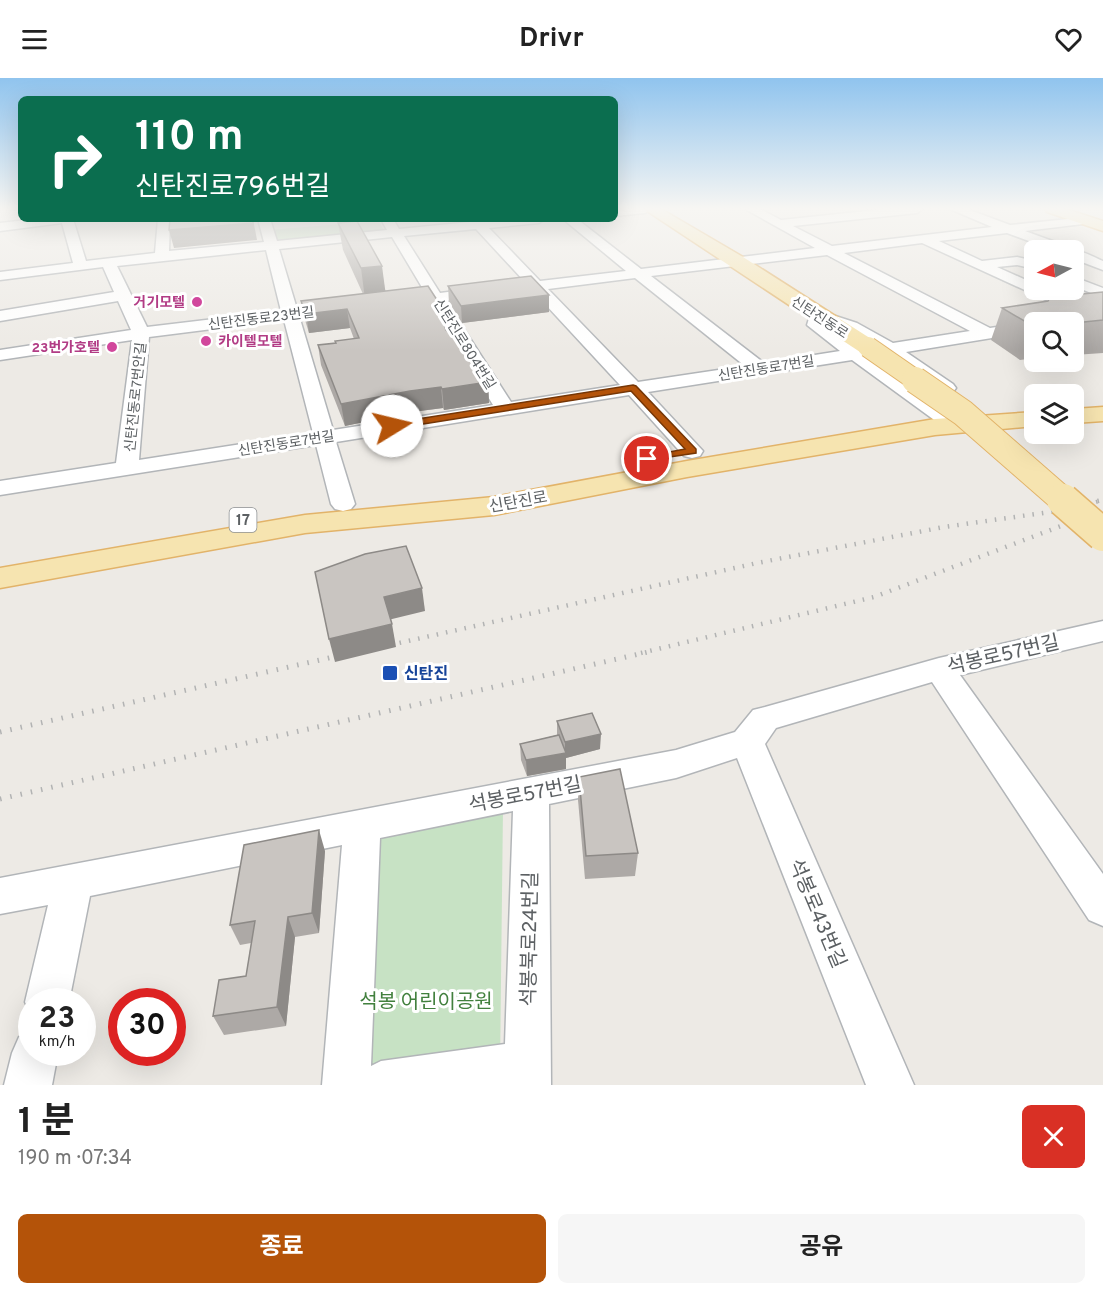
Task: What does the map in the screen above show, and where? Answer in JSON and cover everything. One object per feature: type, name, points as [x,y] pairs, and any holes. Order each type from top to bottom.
[{"type":"main road","name":"신탄진동로","points":[[729,256],[963,413],[1103,535]]},
{"type":"main road","points":[[1084,399],[1103,398]]},
{"type":"main road","name":"신탄진로","points":[[0,561],[343,504],[471,490],[692,451],[1024,405]]},
{"type":"main road","points":[[1084,415],[1103,414]]},
{"type":"main road","name":"신탄진로","points":[[0,578],[304,524],[494,506],[955,415],[994,422],[1024,420]]},
{"type":"street","points":[[78,256],[80,264]]},
{"type":"street","points":[[0,276],[80,264],[162,256]]},
{"type":"street","points":[[274,256],[343,504]]},
{"type":"street","name":"신탄진로804번길","points":[[411,256],[505,409]]},
{"type":"street","points":[[509,256],[692,451]]},
{"type":"street","points":[[616,256],[760,369]]},
{"type":"street","points":[[380,304],[779,256]]},
{"type":"street","points":[[840,256],[988,334]]},
{"type":"street","points":[[960,256],[1100,318]]},
{"type":"street","points":[[1084,258],[1103,266]]},
{"type":"street","points":[[980,265],[1017,261],[1024,263]]},
{"type":"street","name":"신탄진동로7번안길","points":[[108,262],[141,333],[127,468]]},
{"type":"street","points":[[1084,285],[1103,293]]},
{"type":"street","points":[[0,316],[124,295]]},
{"type":"street","name":"신탄진동로23번길","points":[[0,355],[141,333],[358,307]]},
{"type":"street","points":[[1084,319],[1100,318]]},
{"type":"street","name":"신탄진동로7번길","points":[[0,488],[1024,328]]},
{"type":"street","points":[[871,350],[955,415]]},
{"type":"street","points":[[871,350],[955,415]]},
{"type":"street","name":"석봉로57번길","points":[[0,896],[676,764],[747,742],[765,719],[939,669],[1103,631]]},
{"type":"street","points":[[939,669],[1103,908]]},
{"type":"street","name":"석봉로43번길","points":[[747,742],[890,1085]]},
{"type":"street","name":"석봉북로24번길","points":[[527,1075],[531,792]]},
{"type":"street","points":[[346,1085],[362,826]]},
{"type":"street","points":[[50,988],[74,880]]},
{"type":"street","points":[[28,1085],[32,1066]]},
{"type":"street","points":[[381,1085],[527,1075]]},
{"type":"green space","name":"석봉 어린이공원","points":[[503,808],[500,1068],[346,1085],[360,852],[385,833]]},
{"type":"building","points":[[355,256],[376,256],[382,266],[361,268]]},
{"type":"building","points":[[531,276],[549,295],[461,306],[448,286]]},
{"type":"building","points":[[428,286],[441,306],[437,307],[446,330],[462,343],[488,382],[410,391],[341,404],[318,345],[359,338],[347,309],[306,314],[301,301]]},
{"type":"building","points":[[1103,292],[1103,320],[1084,322],[1084,312],[1024,312],[1024,321],[1002,308],[1048,300],[1084,300],[1084,294]]},
{"type":"building","points":[[406,546],[422,588],[384,597],[392,624],[329,639],[315,572],[365,554]]},
{"type":"building","points":[[592,713],[601,734],[565,742],[557,721]]},
{"type":"building","points":[[559,735],[566,753],[526,760],[520,744]]},
{"type":"building","points":[[620,769],[638,853],[586,856],[579,777]]},
{"type":"building","points":[[319,830],[312,913],[288,917],[277,1007],[213,1016],[219,980],[246,976],[255,921],[230,925],[244,845]]},
{"type":"railway","points":[[381,647],[757,563],[944,527],[1050,512],[1102,500]]},
{"type":"railway","points":[[1096,502],[1103,500]]},
{"type":"railway","points":[[641,653],[874,597],[1069,523],[1103,513]]},
{"type":"railway","points":[[0,799],[648,652]]},
{"type":"railway","points":[[0,732],[351,653],[349,653]]},
{"type":"place","name":"거기모텔","points":[[197,302]]},
{"type":"place","name":"카이텔모텔","points":[[206,341]]},
{"type":"place","name":"23번가호텔","points":[[112,347]]},
{"type":"place","name":"신탄진","points":[[390,673]]},
{"type":"route","points":[[392,426],[633,388],[692,451],[647,459]]}]
